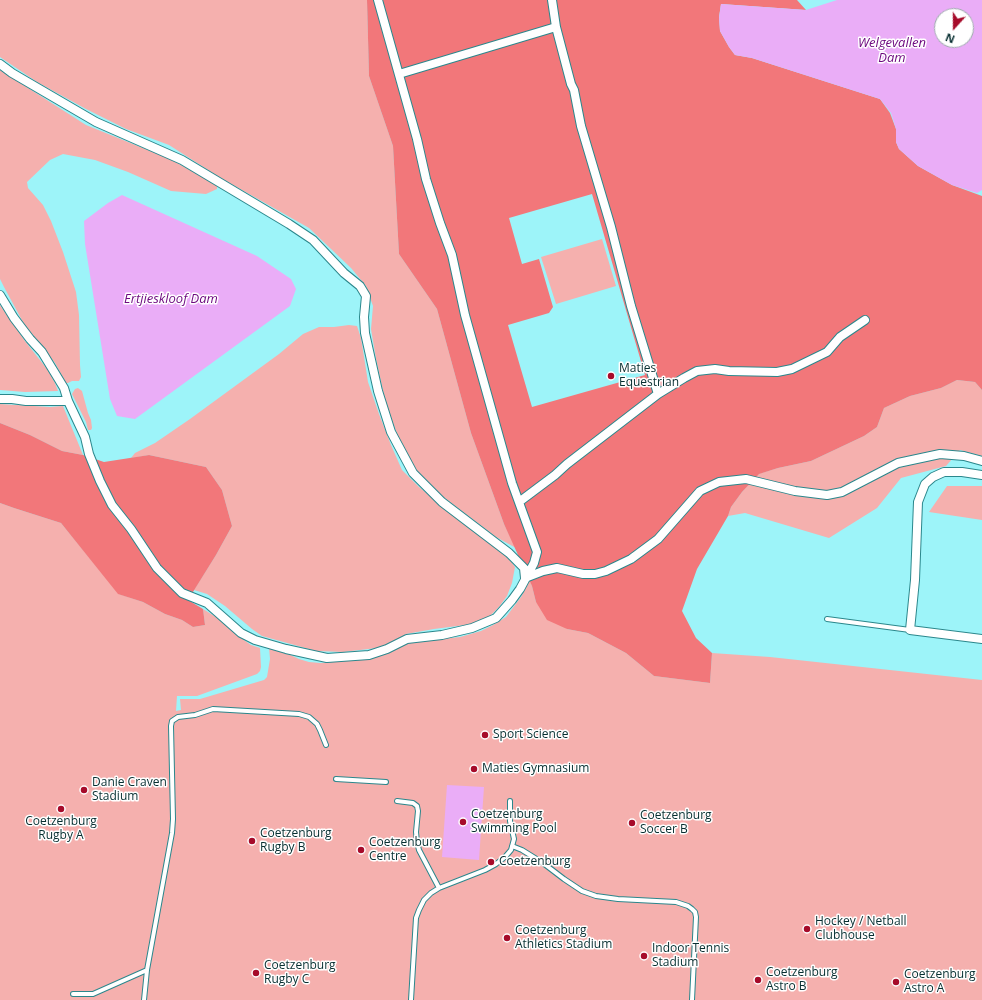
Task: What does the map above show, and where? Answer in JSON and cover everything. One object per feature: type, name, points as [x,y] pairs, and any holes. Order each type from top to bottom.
[{"type":"street","points":[[0,295],[14,318],[42,352],[64,388],[68,401],[84,437],[89,454],[112,505],[131,529],[157,568],[182,593],[207,603],[241,633],[255,640],[327,658],[369,655],[407,640],[442,635],[472,628],[496,618],[520,589],[534,563],[538,552],[510,476],[465,315],[452,255],[426,179],[417,139],[378,0]]},
{"type":"street","points":[[552,0],[556,27],[571,84],[574,90],[581,126],[611,227],[631,306],[658,394]]},
{"type":"street","points":[[399,74],[556,27]]},
{"type":"street","points":[[0,64],[12,73],[96,122],[182,160],[313,240],[344,273],[360,286],[366,296],[364,317],[365,332],[378,391],[391,432],[413,474],[442,502],[509,553],[524,568],[526,578]]},
{"type":"street","points":[[519,502],[658,394],[697,371],[715,369],[729,371],[777,372],[792,369],[827,352],[840,337],[864,320]]},
{"type":"street","points":[[0,398],[26,401],[68,401]]},
{"type":"street","points":[[526,578],[543,571],[557,568],[583,574],[594,574],[606,571],[631,559],[658,539],[700,491],[718,482],[746,479],[795,491],[827,495],[842,492],[898,463],[940,454],[964,456],[982,461]]},
{"type":"street","points":[[982,475],[962,472],[944,472],[933,477],[925,484],[918,502],[915,580],[910,630],[982,639]]},
{"type":"lane","points":[[827,619],[910,630]]},
{"type":"lane","points":[[144,1000],[147,970],[172,833],[172,721],[178,717],[195,715],[214,709],[292,713],[309,717],[314,721],[320,730],[326,745]]},
{"type":"lane","points":[[336,778],[386,782]]},
{"type":"lane","points":[[397,801],[413,803],[417,806],[416,832],[419,850],[439,888]]},
{"type":"lane","points":[[411,1000],[416,918],[424,900],[439,888],[485,870],[505,857],[510,850],[514,839],[510,820],[510,801]]},
{"type":"lane","points":[[512,846],[522,850],[543,863],[564,879],[582,890],[596,896],[618,899],[676,902],[692,909],[695,912],[696,917],[692,1000]]},
{"type":"lane","points":[[73,994],[93,994],[147,970]]},
{"type":"shaded area","points":[[0,0],[367,0],[369,76],[393,146],[399,254],[437,309],[471,433],[504,524],[516,548],[496,537],[438,493],[423,480],[410,463],[386,404],[371,329],[373,306],[366,286],[351,268],[309,228],[219,177],[169,145],[126,129],[86,109],[37,82],[0,57]]},
{"type":"shaded area","points":[[367,0],[797,0],[806,10],[721,4],[719,17],[720,31],[735,55],[752,58],[880,99],[890,113],[896,129],[896,142],[899,149],[918,166],[952,185],[982,196],[982,390],[975,382],[957,380],[941,388],[910,396],[884,408],[877,427],[864,436],[811,461],[778,468],[759,474],[742,492],[731,507],[728,516],[697,569],[682,611],[696,638],[712,653],[710,683],[654,676],[626,653],[588,633],[567,629],[547,620],[536,602],[532,586],[504,524],[471,433],[437,309],[399,254],[393,146],[369,76]],"holes":[[[592,194],[645,375],[532,407],[508,325],[549,313],[553,307],[539,259],[522,264],[509,218]]]},
{"type":"shaded area","points":[[0,70],[86,125],[170,159],[217,185],[217,189],[206,194],[171,191],[128,172],[95,160],[63,154],[50,160],[27,182],[28,188],[43,205],[51,221],[76,292],[79,315],[81,377],[79,381],[66,383],[55,363],[24,324],[0,279]]},
{"type":"shaded area","points":[[602,239],[616,286],[556,304],[541,257]]},
{"type":"shaded area","points":[[0,305],[47,369],[58,391],[25,392],[0,390]]},
{"type":"shaded area","points":[[349,325],[357,326],[361,338],[368,382],[379,414],[402,470],[419,487],[462,522],[506,554],[515,567],[512,583],[507,596],[499,607],[490,616],[473,624],[406,634],[393,643],[377,648],[343,652],[316,651],[262,636],[225,606],[207,594],[194,590],[232,526],[222,490],[206,467],[149,455],[131,458],[135,453],[155,443],[190,419],[279,354],[303,334],[319,327]]},
{"type":"shaded area","points":[[957,380],[975,382],[982,390],[982,456],[960,450],[946,466],[901,478],[877,508],[829,538],[745,513],[728,516],[731,507],[758,474],[811,461],[864,436],[877,427],[884,408],[910,396],[941,388]]},
{"type":"shaded area","points":[[78,388],[82,391],[91,420],[91,430],[88,430],[86,422],[72,394],[75,389]]},
{"type":"shaded area","points":[[0,404],[50,407],[63,406],[83,455],[62,451],[30,435],[0,423]]},
{"type":"shaded area","points":[[0,423],[30,435],[62,451],[83,455],[104,462],[149,455],[206,467],[222,490],[232,526],[188,600],[203,609],[205,625],[193,627],[182,620],[165,614],[143,602],[118,594],[61,523],[0,503]]},
{"type":"shaded area","points":[[947,486],[982,486],[982,520],[929,512]]},
{"type":"shaded area","name":"Coetzenburg","points":[[0,503],[61,523],[119,594],[143,602],[165,614],[182,620],[193,627],[205,625],[203,609],[221,620],[237,635],[251,645],[260,648],[261,667],[257,674],[197,696],[177,696],[176,711],[181,710],[180,699],[200,699],[264,680],[267,677],[270,659],[269,648],[309,662],[333,662],[343,659],[365,659],[377,657],[406,643],[460,637],[481,631],[506,617],[521,597],[530,580],[536,602],[567,629],[588,633],[626,653],[654,676],[710,683],[712,653],[770,657],[982,680],[982,1000],[0,1000]]},
{"type":"water","name":"Welgevallen Dam","points":[[837,0],[982,0],[982,190],[977,193],[952,185],[918,166],[899,149],[896,142],[896,129],[891,113],[880,99],[752,58],[735,55],[720,31],[719,18],[721,4],[806,10]]},
{"type":"water","name":"Ertjieskloof Dam","points":[[122,195],[257,256],[291,279],[296,289],[290,306],[135,419],[117,416],[110,399],[85,244],[84,221],[108,203]]},
{"type":"water","name":"Coetzenburg Swimming Pool","points":[[447,785],[484,787],[479,860],[442,857]]},
{"type":"place","name":"Maties Equestrian","points":[[611,376]]},
{"type":"place","name":"Sport Science","points":[[485,735]]},
{"type":"place","name":"Maties Gymnasium","points":[[474,769]]},
{"type":"place","name":"Danie Craven Stadium","points":[[84,790]]},
{"type":"place","name":"Coetzenburg Rugby A","points":[[61,809]]},
{"type":"place","name":"Coetzenburg Swimming Pool","points":[[463,822]]},
{"type":"place","name":"Coetzenburg Soccer B","points":[[632,823]]},
{"type":"place","name":"Coetzenburg Rugby B","points":[[252,841]]},
{"type":"place","name":"Coetzenburg Centre","points":[[361,850]]},
{"type":"place","name":"Coetzenburg","points":[[491,862]]},
{"type":"place","name":"Hockey / Netball Clubhouse","points":[[807,929]]},
{"type":"place","name":"Coetzenburg Athletics Stadium","points":[[507,938]]},
{"type":"place","name":"Indoor Tennis Stadium","points":[[644,956]]},
{"type":"place","name":"Coetzenburg Rugby C","points":[[256,973]]},
{"type":"place","name":"Coetzenburg Astro B","points":[[758,980]]},
{"type":"place","name":"Coetzenburg Astro A","points":[[896,982]]}]
